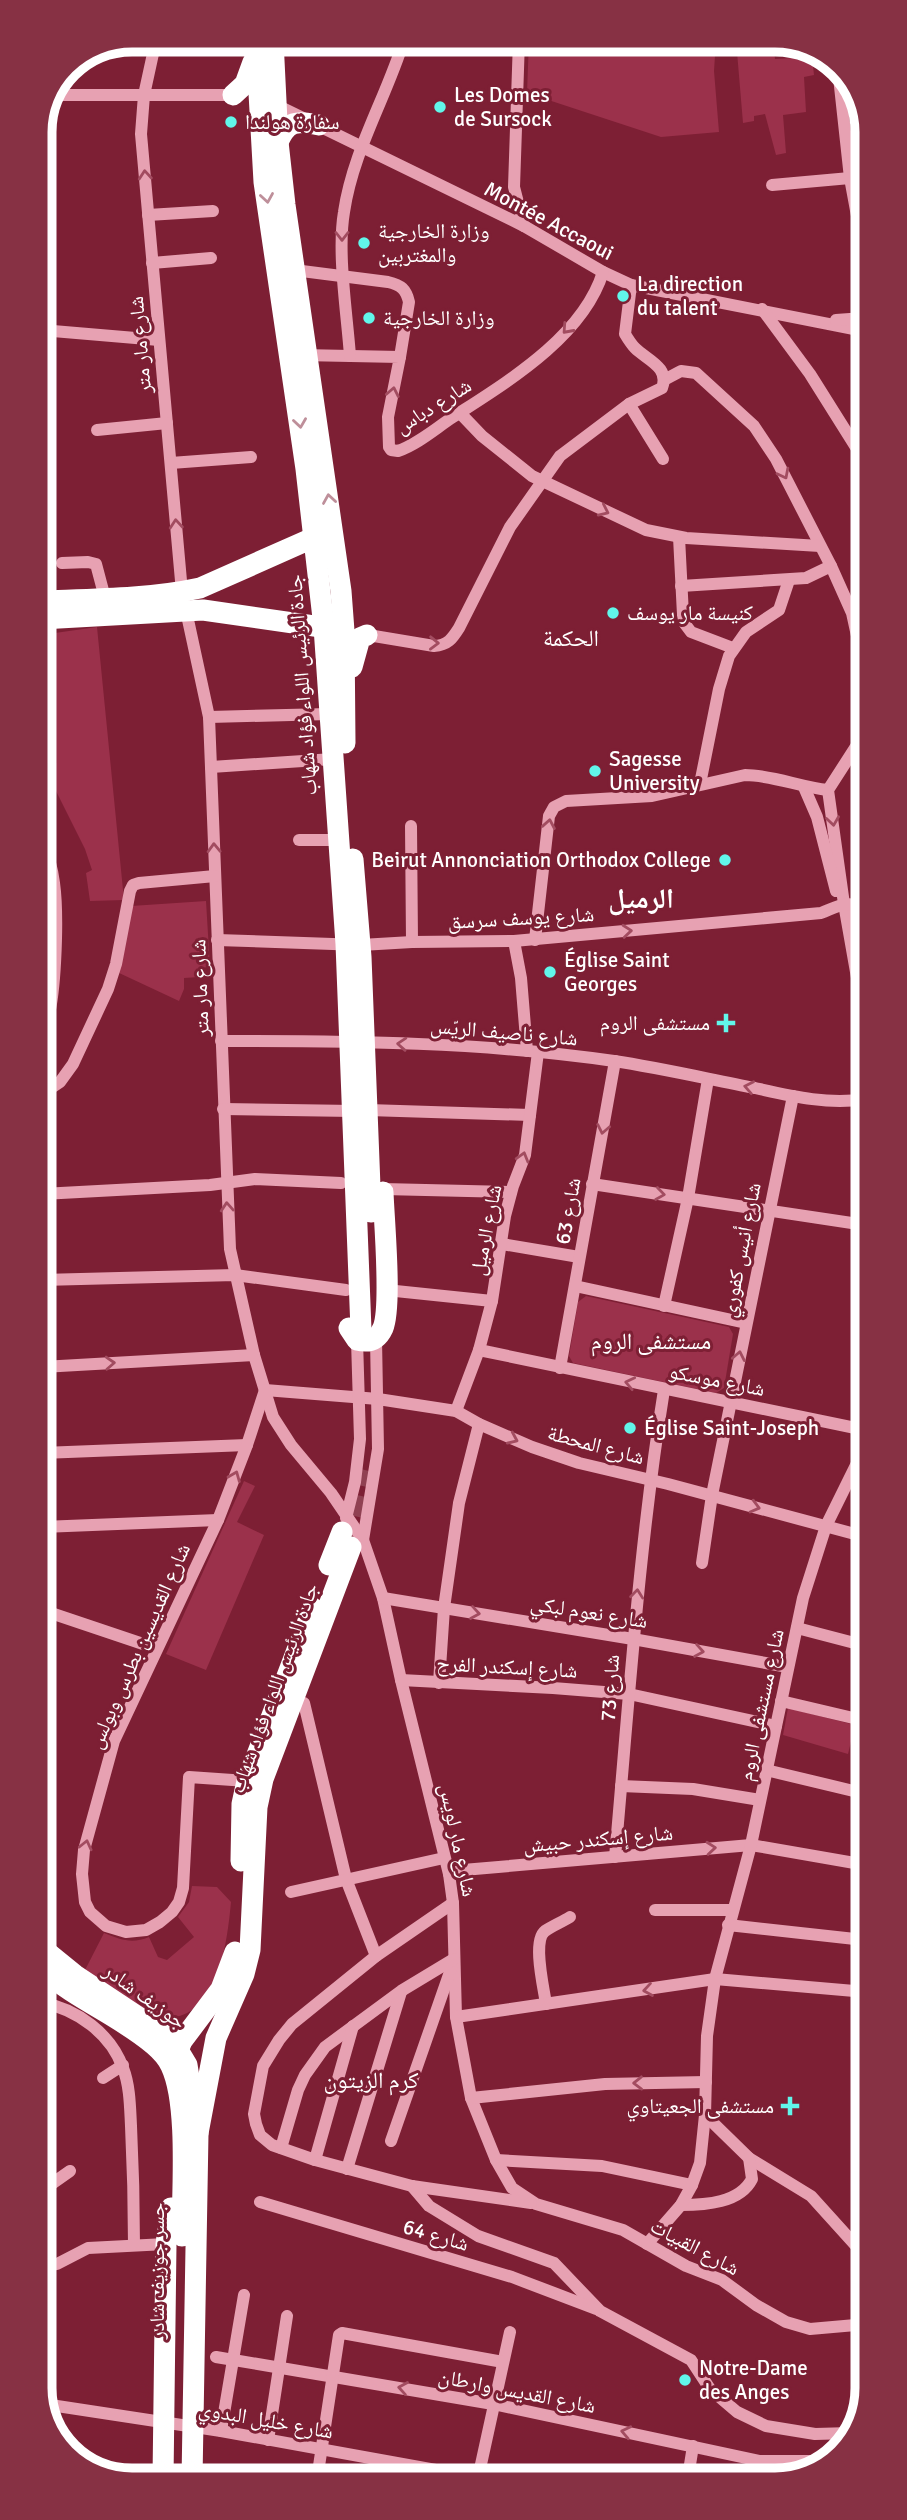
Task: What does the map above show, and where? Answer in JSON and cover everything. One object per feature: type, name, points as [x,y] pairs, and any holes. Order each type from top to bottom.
[{"type":"highway","points":[[233,95],[248,80],[258,52]]},
{"type":"highway","name":"جادة الرئيس اللواء فؤاد شهاب","points":[[261,52],[258,96],[269,136],[294,270],[306,469],[315,537],[334,629],[337,716],[345,759],[358,1041],[367,1335]]},
{"type":"highway","name":"جادة الرئيس اللواء فؤاد شهاب","points":[[265,52],[276,83],[277,105],[269,136],[264,182],[331,508],[341,590],[334,629]]},
{"type":"highway","points":[[258,96],[266,94],[276,83]]},
{"type":"highway","points":[[269,136],[292,124],[319,125]]},
{"type":"highway","points":[[287,550],[303,530],[306,469]]},
{"type":"highway","points":[[189,608],[200,588],[315,537]]},
{"type":"highway","points":[[53,600],[105,598],[334,629]]},
{"type":"highway","points":[[53,618],[189,608]]},
{"type":"highway","points":[[337,716],[356,647],[360,638],[367,635]]},
{"type":"highway","name":"جادة الرئيس اللواء فؤاد شهاب","points":[[337,716],[332,759],[338,840],[353,944]]},
{"type":"highway","points":[[361,1120],[383,1189],[386,1290],[383,1329],[367,1335],[350,1331],[341,1183],[361,1120]]},
{"type":"highway","name":"جادة الرئيس اللواء فؤاد شهاب","points":[[176,2066],[182,2041],[221,1989],[235,1955],[239,1924],[242,1804],[247,1781],[350,1534]]},
{"type":"highway","name":"جادة الرئيس اللواء فؤاد شهاب","points":[[198,2133],[216,2038],[244,1974],[250,1950],[257,1807],[263,1779],[350,1534]]},
{"type":"highway","name":"جوزيف شادر","points":[[52,1956],[81,1979],[158,2030],[174,2045],[176,2066],[198,2133],[190,2153]]},
{"type":"highway","name":"جوزيف شادر","points":[[52,1978],[146,2039],[176,2066]]},
{"type":"highway","name":"جسر جوزيف شادر","points":[[176,2066],[190,2153],[179,2467]]},
{"type":"highway","points":[[163,2467],[166,2244],[174,2180],[190,2153]]},
{"type":"highway","points":[[190,2153],[209,2224],[214,2430],[209,2467]]},
{"type":"highway","name":"جسر جوزيف شادر","points":[[189,2223],[192,2467]]},
{"type":"street","name":"شارع مار متر","points":[[153,52],[144,95],[141,134],[171,463],[189,608],[209,717],[225,1183],[230,1249],[254,1355],[265,1390]]},
{"type":"street","points":[[350,356],[342,245],[344,213],[362,146],[399,52]]},
{"type":"street","points":[[519,53],[514,187],[524,226]]},
{"type":"street","points":[[840,87],[855,205]]},
{"type":"street","points":[[64,92],[258,96]]},
{"type":"street","name":"Montée Accaoui","points":[[258,96],[524,226],[603,272],[631,285],[855,329]]},
{"type":"street","points":[[772,185],[850,178]]},
{"type":"street","points":[[148,215],[213,211]]},
{"type":"street","points":[[152,263],[211,258]]},
{"type":"street","points":[[294,270],[397,284],[405,290],[409,302],[400,358],[298,355]]},
{"type":"street","name":"شارع دباس","points":[[400,358],[388,417],[388,441],[391,450],[398,451],[508,381],[547,351],[587,306],[599,286],[603,272]]},
{"type":"street","points":[[334,629],[434,646],[443,646],[452,639],[510,527],[566,450],[629,404],[660,390],[663,377],[658,366],[637,349],[625,334],[631,285]]},
{"type":"street","points":[[762,309],[810,374],[855,446]]},
{"type":"street","name":"Montée Accaoui","points":[[819,321],[855,319]]},
{"type":"street","points":[[53,331],[159,340]]},
{"type":"street","points":[[663,377],[681,371],[691,372],[746,417],[776,459],[831,566],[852,613],[855,627]]},
{"type":"street","points":[[629,404],[663,459]]},
{"type":"street","points":[[460,413],[482,436],[542,482],[646,530],[679,537],[820,546]]},
{"type":"street","points":[[97,430],[167,423]]},
{"type":"street","points":[[171,463],[251,457]]},
{"type":"street","points":[[679,537],[683,615],[689,630],[733,648]]},
{"type":"street","points":[[62,563],[96,564],[105,598]]},
{"type":"street","points":[[681,586],[806,578],[831,566]]},
{"type":"street","points":[[699,784],[719,689],[733,648],[746,632],[779,610],[789,580]]},
{"type":"street","points":[[209,717],[337,716]]},
{"type":"street","points":[[855,748],[828,790],[855,966]]},
{"type":"street","points":[[211,767],[332,759]]},
{"type":"street","points":[[535,940],[549,816],[561,802],[652,796],[751,775],[828,790]]},
{"type":"street","points":[[804,787],[817,817],[836,893],[834,902],[821,913]]},
{"type":"street","points":[[411,826],[412,942]]},
{"type":"street","points":[[299,840],[338,840]]},
{"type":"street","points":[[53,870],[56,920],[53,992]]},
{"type":"street","points":[[53,1087],[60,1082],[73,1064],[108,989],[133,886],[139,883],[215,876]]},
{"type":"street","points":[[844,904],[855,904]]},
{"type":"street","name":"شارع يوسف سرسق","points":[[217,940],[353,944],[535,940],[821,913],[844,904]]},
{"type":"street","name":"شارع الرميل","points":[[456,1411],[479,1350],[492,1301],[505,1216],[525,1155],[530,1115],[533,1052],[514,941]]},
{"type":"street","name":"شارع ناصيف الريّس","points":[[221,1041],[358,1041],[533,1052],[615,1061],[793,1096],[837,1102],[855,1100]]},
{"type":"street","name":"شارع 63","points":[[560,1368],[615,1061]]},
{"type":"street","points":[[664,1306],[688,1198],[708,1079]]},
{"type":"street","name":"شارع أنيس كفوري","points":[[702,1563],[730,1402],[793,1096]]},
{"type":"street","points":[[223,1109],[361,1120],[530,1115]]},
{"type":"street","points":[[53,1193],[255,1179],[341,1183]]},
{"type":"street","points":[[592,1184],[855,1223]]},
{"type":"street","points":[[383,1189],[511,1192]]},
{"type":"street","points":[[502,1244],[579,1257]]},
{"type":"street","points":[[52,1280],[235,1275],[346,1290]]},
{"type":"street","points":[[575,1286],[746,1323]]},
{"type":"street","points":[[386,1290],[492,1301]]},
{"type":"street","points":[[350,1534],[378,1449],[378,1399],[367,1335]]},
{"type":"street","points":[[350,1534],[360,1439],[359,1399],[367,1335]]},
{"type":"street","name":"شارع موسكو","points":[[479,1350],[855,1428]]},
{"type":"street","points":[[52,1366],[254,1355]]},
{"type":"street","name":"شارع المحطة","points":[[265,1390],[378,1399],[456,1411],[532,1447],[567,1459],[855,1534]]},
{"type":"street","name":"شارع مار لويس","points":[[265,1390],[273,1417],[331,1493],[383,1598],[449,1874],[453,1903],[456,2017],[471,2098],[496,2160],[512,2188],[536,2204],[623,2230]]},
{"type":"street","name":"شارع القديسين بطرس وبولس","points":[[247,1781],[189,1777],[183,1888],[179,1902],[160,1922],[146,1930],[126,1932],[106,1926],[90,1912],[82,1885],[84,1850],[114,1741],[155,1648],[218,1520],[265,1390]]},
{"type":"street","name":"شارع 73","points":[[615,1857],[649,1479],[664,1390]]},
{"type":"street","points":[[439,1683],[444,1608],[459,1503],[479,1424]]},
{"type":"street","points":[[52,1453],[247,1445]]},
{"type":"street","name":"شارع مستشفى الروم","points":[[647,2244],[681,2205],[700,2163],[705,2115],[707,2036],[715,1979],[751,1845],[807,1581],[826,1526],[855,1467]]},
{"type":"street","points":[[52,1527],[218,1520]]},
{"type":"street","name":"شارع نعوم لبكي","points":[[383,1598],[788,1667]]},
{"type":"street","points":[[52,1613],[155,1648]]},
{"type":"street","points":[[797,1628],[855,1643]]},
{"type":"street","name":"شارع إسكندر الفرح","points":[[401,1680],[629,1694],[776,1726]]},
{"type":"street","points":[[781,1701],[855,1718]]},
{"type":"street","points":[[304,1703],[346,1879],[376,1956]]},
{"type":"street","points":[[766,1770],[855,1791]]},
{"type":"street","points":[[621,1786],[693,1789],[760,1800]]},
{"type":"street","name":"شارع إسكندر حبيش","points":[[449,1874],[463,1870],[751,1845],[855,1863]]},
{"type":"street","points":[[291,1892],[444,1858]]},
{"type":"street","points":[[453,1903],[376,1956],[304,2013],[285,2032],[267,2057],[260,2075],[254,2114],[256,2124],[260,2135],[281,2148],[315,2160],[412,2186],[536,2204]]},
{"type":"street","points":[[655,1910],[732,1910]]},
{"type":"street","points":[[546,2004],[538,1947],[540,1937],[545,1931],[570,1917]]},
{"type":"street","points":[[728,1925],[855,1939]]},
{"type":"street","points":[[281,2148],[304,2075],[324,2047],[401,1991],[454,1959]]},
{"type":"street","points":[[391,2141],[454,1959]]},
{"type":"street","points":[[456,2017],[715,1979],[855,1991]]},
{"type":"street","points":[[347,2169],[401,1991]]},
{"type":"street","points":[[52,2006],[68,2010],[93,2026],[110,2044],[123,2065],[130,2100],[134,2245]]},
{"type":"street","points":[[315,2160],[353,2026]]},
{"type":"street","points":[[103,2077],[123,2065]]},
{"type":"street","points":[[471,2098],[605,2084],[706,2082]]},
{"type":"street","points":[[705,2115],[749,2158],[811,2196],[855,2245]]},
{"type":"street","points":[[681,2205],[707,2204],[743,2192],[752,2179],[749,2158]]},
{"type":"street","points":[[496,2160],[602,2166],[692,2185]]},
{"type":"street","points":[[52,2184],[70,2171]]},
{"type":"street","points":[[412,2186],[429,2206],[478,2236],[559,2266],[600,2311],[691,2360],[710,2389],[737,2412],[766,2426],[814,2434],[840,2433]]},
{"type":"street","name":"شارع 64","points":[[260,2202],[512,2277],[600,2311]]},
{"type":"street","name":"شارع القبيات","points":[[623,2230],[685,2266],[722,2280],[756,2305],[786,2322],[810,2329],[855,2325]]},
{"type":"street","points":[[52,2265],[88,2248],[166,2244]]},
{"type":"street","points":[[214,2430],[233,2360],[244,2295]]},
{"type":"street","points":[[268,2440],[287,2316]]},
{"type":"street","points":[[481,2468],[510,2332]]},
{"type":"street","points":[[319,2467],[339,2335],[342,2333],[503,2362]]},
{"type":"street","name":"شارع القديس وارطان","points":[[216,2357],[493,2404],[760,2461],[805,2461]]},
{"type":"street","name":"شارع خليل البدوي","points":[[55,2406],[214,2430],[422,2467]]},
{"type":"street","points":[[689,2468],[693,2446]]},
{"type":"shaded area","points":[[529,53],[715,53],[719,132],[661,137],[527,93]]},
{"type":"shaded area","points":[[737,53],[774,53],[775,59],[801,58],[813,63],[814,75],[804,77],[806,112],[783,115],[786,153],[776,155],[765,114],[754,116],[754,121],[743,123]]},
{"type":"shaded area","points":[[97,627],[124,900],[90,901],[86,873],[92,870],[85,849],[53,784],[53,633]]},
{"type":"shaded area","points":[[206,901],[210,967],[198,968],[199,977],[184,978],[184,989],[179,1001],[117,972],[131,906]]},
{"type":"shaded area","points":[[586,1296],[729,1327],[733,1334],[724,1388],[716,1393],[573,1363],[569,1356],[578,1302]]},
{"type":"shaded area","points":[[244,1481],[255,1486],[237,1522],[264,1535],[206,1670],[166,1654]]},
{"type":"shaded area","points":[[788,1708],[855,1725],[848,1754],[783,1735]]},
{"type":"shaded area","points":[[192,1886],[217,1887],[231,1902],[226,1940],[215,1980],[205,1997],[192,2010],[175,2017],[148,2014],[84,1972],[104,1933],[126,1940],[149,1937],[158,1957],[167,1960],[194,1937],[178,1917],[189,1902]]},
{"type":"tunnel","points":[[351,1547],[369,1471]]},
{"type":"place","name":"Les Domes de Sursock","points":[[440,107]]},
{"type":"place","name":"سفارة هولندا","points":[[231,122]]},
{"type":"place","name":"وزارة الخارجية والمغتربين","points":[[364,243]]},
{"type":"place","name":"La direction du talent","points":[[623,296]]},
{"type":"place","name":"وزارة الخارجية","points":[[369,318]]},
{"type":"place","name":"كنيسة مار يوسف","points":[[613,613]]},
{"type":"place","name":"Sagesse University","points":[[595,771]]},
{"type":"place","name":"Beirut Annonciation Orthodox College","points":[[725,860]]},
{"type":"place","name":"Église Saint Georges","points":[[550,972]]},
{"type":"place","name":"مستشفى الروم","points":[[726,1023]]},
{"type":"place","name":"Église Saint-Joseph","points":[[630,1428]]},
{"type":"place","name":"مستشفى الجعيتاوي","points":[[790,2106]]},
{"type":"place","name":"Notre-Dame des Anges","points":[[685,2380]]},
{"type":"district","name":"الحكمة","points":[[571,638]]},
{"type":"district","name":"الرميل","points":[[641,899]]},
{"type":"district","name":"مستشفى الروم","points":[[651,1341]]},
{"type":"district","name":"كرم الزيتون","points":[[371,2080]]}]
